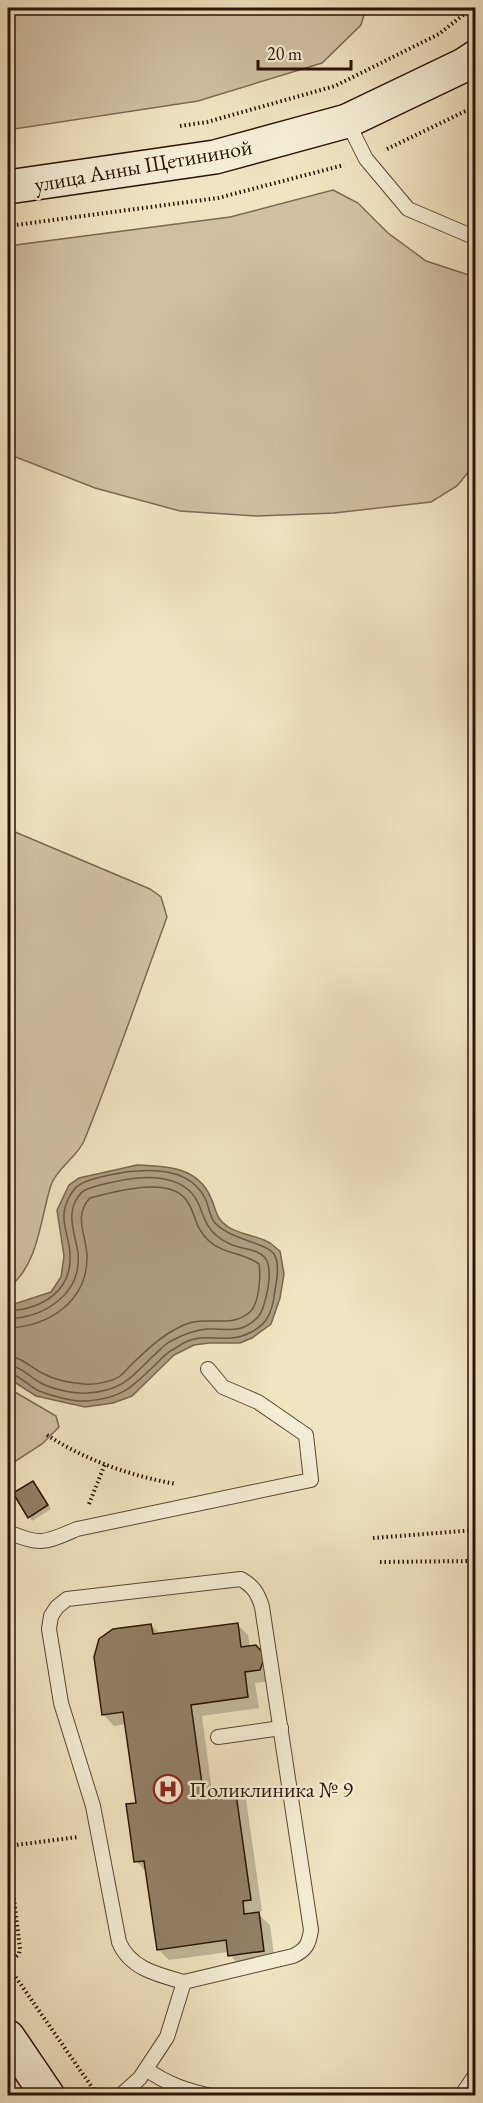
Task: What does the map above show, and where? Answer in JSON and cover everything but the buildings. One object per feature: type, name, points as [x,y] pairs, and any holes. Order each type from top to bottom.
[{"type":"main road","name":"улица Анны Щетининой","points":[[8,187],[215,157],[347,121],[464,65],[476,57]]},
{"type":"main road","points":[[8,2037],[48,2096]]},
{"type":"lane","points":[[347,121],[366,159],[408,208],[476,238]]},
{"type":"lane","points":[[8,1532],[32,1542],[51,1540],[77,1529],[311,1479],[306,1435],[258,1402],[223,1387],[208,1369]]},
{"type":"lane","points":[[241,1579],[252,1586],[259,1597],[280,1728],[311,1930],[310,1940],[304,1950],[293,1956],[184,1982],[146,1971],[123,1953],[119,1942],[90,1795],[61,1703],[49,1629],[51,1616],[57,1606],[67,1599],[241,1579]]},
{"type":"lane","points":[[218,1737],[280,1728]]},
{"type":"lane","points":[[120,2096],[140,2078],[166,2037],[184,1982]]},
{"type":"lane","points":[[146,2069],[162,2080],[188,2091],[212,2096]]},
{"type":"lane","points":[[461,2096],[476,2074]]},
{"type":"path","points":[[172,128],[207,122],[335,86],[439,34],[472,8]]},
{"type":"path","points":[[47,1435],[60,1444],[105,1464],[178,1484]]},
{"type":"path","points":[[77,1529],[105,1464]]},
{"type":"path","points":[[373,1538],[476,1530]]},
{"type":"path","points":[[380,1562],[476,1561]]},
{"type":"path","points":[[98,1835],[8,1847],[20,1948],[19,1954],[8,1965],[98,2096]]},
{"type":"shaded area","points":[[8,8],[366,8],[361,25],[322,63],[198,101],[8,130]]},
{"type":"shaded area","points":[[333,190],[358,203],[388,233],[426,261],[475,277],[475,464],[457,486],[431,502],[334,513],[257,516],[180,511],[95,488],[8,454],[8,246],[230,217]]},
{"type":"shaded area","points":[[8,829],[150,889],[161,897],[167,917],[84,1141],[54,1179],[32,1254],[26,1267],[8,1288]]},
{"type":"shaded area","points":[[8,1388],[56,1416],[59,1427],[42,1444],[8,1466]]},
{"type":"water","points":[[137,1165],[159,1166],[190,1174],[205,1188],[223,1223],[232,1229],[265,1240],[280,1251],[284,1274],[280,1298],[271,1324],[252,1338],[240,1343],[194,1345],[174,1355],[132,1396],[113,1403],[85,1407],[36,1396],[8,1378],[8,1306],[51,1292],[61,1277],[64,1256],[57,1210],[69,1185],[79,1178]]},
{"type":"place","name":"Поликлиника № 9","points":[[168,1789]]}]
